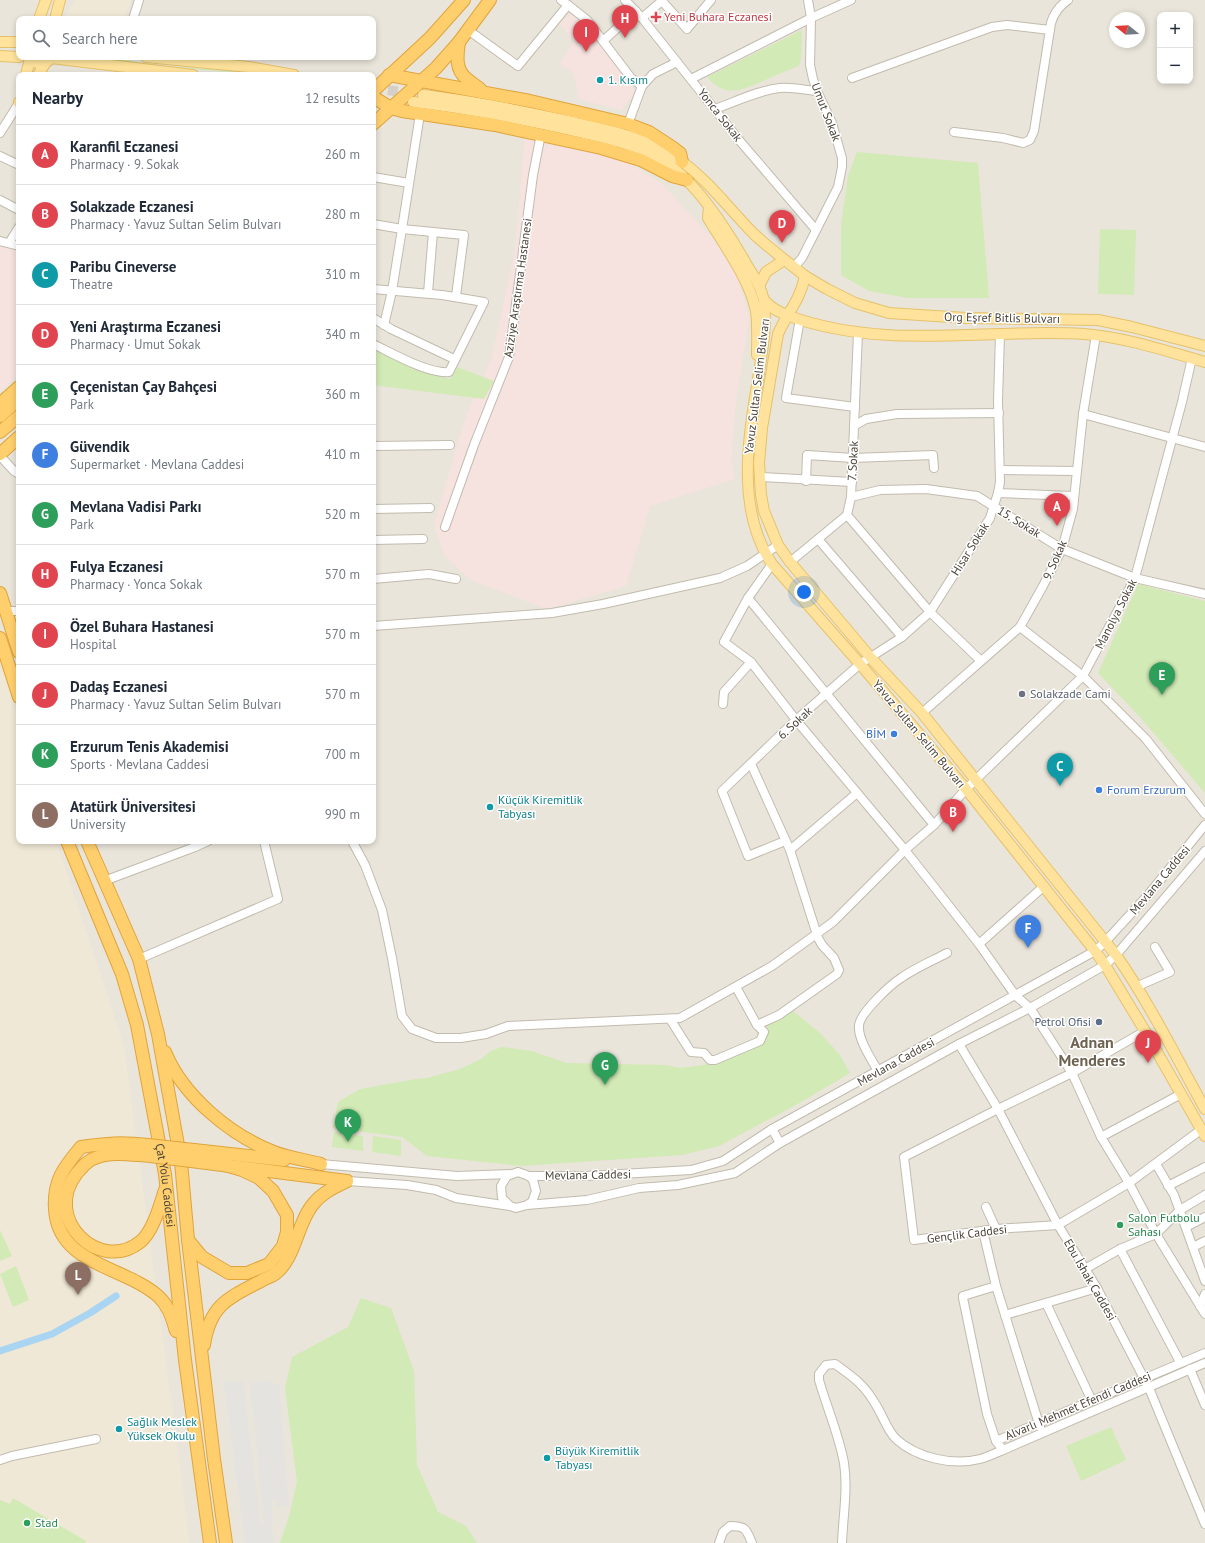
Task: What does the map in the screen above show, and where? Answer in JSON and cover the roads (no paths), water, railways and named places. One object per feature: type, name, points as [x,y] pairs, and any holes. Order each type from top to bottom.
[{"type":"highway","points":[[376,88],[430,38],[464,0]]},
{"type":"highway","points":[[376,121],[436,68],[468,30],[490,0]]},
{"type":"highway","points":[[458,42],[457,58],[460,71],[463,76],[482,91]]},
{"type":"highway","points":[[389,75],[530,100],[628,124],[649,132],[672,147],[680,153],[682,162]]},
{"type":"highway","points":[[376,99],[391,108],[420,114],[474,121],[541,134],[621,154],[652,165],[672,176],[686,180]]},
{"type":"highway","points":[[0,404],[16,390]]},
{"type":"highway","points":[[0,416],[16,402]]},
{"type":"highway","points":[[0,432],[16,419]]},
{"type":"highway","points":[[0,455],[16,440]]},
{"type":"highway","points":[[0,593],[16,643]]},
{"type":"highway","points":[[0,638],[16,688]]},
{"type":"highway","name":"Çat Yolu Caddesi","points":[[68,844],[122,974],[137,1025],[158,1130],[166,1185],[185,1360],[210,1543]]},
{"type":"highway","name":"Çat Yolu Caddesi","points":[[88,844],[139,959],[158,1034],[181,1162],[188,1240],[202,1360],[226,1543]]},
{"type":"highway","points":[[158,1034],[168,1059],[185,1086],[215,1116],[250,1141],[275,1152],[321,1164]]},
{"type":"highway","points":[[149,1151],[128,1143],[107,1143],[81,1147],[63,1170],[57,1182],[54,1197],[56,1224],[70,1246],[104,1267],[144,1285],[160,1297],[171,1312],[185,1360]]},
{"type":"highway","points":[[166,1185],[155,1220],[141,1242],[125,1250],[110,1251],[94,1246],[80,1238],[70,1224],[65,1203],[71,1181],[85,1163],[106,1155],[149,1151],[192,1156],[321,1164]]},
{"type":"highway","points":[[188,1240],[202,1257],[228,1272],[247,1274],[269,1264],[283,1246],[287,1232],[287,1215],[273,1191],[259,1178],[242,1170],[192,1156]]},
{"type":"highway","points":[[222,1164],[347,1182]]},
{"type":"highway","points":[[202,1360],[206,1332],[213,1314],[224,1302],[235,1294],[275,1274],[287,1258],[314,1203],[325,1192],[347,1182]]},
{"type":"main road","points":[[40,16],[46,0]]},
{"type":"main road","points":[[56,16],[60,0]]},
{"type":"main road","points":[[0,42],[16,42]]},
{"type":"main road","points":[[0,56],[16,57]]},
{"type":"main road","points":[[26,72],[28,60]]},
{"type":"main road","points":[[32,60],[38,63],[47,60]]},
{"type":"main road","points":[[40,72],[49,60]]},
{"type":"main road","points":[[59,60],[166,72]]},
{"type":"main road","points":[[177,60],[249,67],[277,72]]},
{"type":"main road","points":[[423,95],[502,106],[617,132],[655,145],[682,162],[699,177],[754,234],[784,260],[806,276],[799,298],[788,315]]},
{"type":"main road","points":[[413,102],[503,115],[623,142],[658,157],[678,171],[732,237],[759,286],[764,301],[773,309],[800,319],[835,329],[858,333],[900,336],[1096,335],[1122,340],[1205,362]]},
{"type":"main road","points":[[709,207],[708,218],[743,276],[752,298],[757,321],[757,357],[760,366]]},
{"type":"main road","points":[[759,286],[766,272],[784,260]]},
{"type":"main road","name":"Org Eşref Bitlis Bulvarı","points":[[806,276],[827,289],[855,303],[889,313],[959,318],[1098,320],[1132,327],[1205,346]]},
{"type":"main road","name":"Yavuz Sultan Selim Bulvarı","points":[[764,301],[766,320],[765,338],[750,430],[748,486],[755,528],[766,554],[772,564],[860,664],[966,789],[1095,951],[1145,1031],[1203,1132]]},
{"type":"main road","name":"Yavuz Sultan Selim Bulvarı","points":[[788,315],[778,334],[762,428],[760,477],[764,511],[778,545],[790,562],[871,658],[922,713],[1116,955],[1138,986],[1159,1022],[1205,1108]]},
{"type":"street","points":[[134,16],[139,0]]},
{"type":"street","name":"Yonca Sokak","points":[[625,0],[642,18],[715,109],[816,230]]},
{"type":"street","points":[[642,18],[662,1],[687,28],[711,0]]},
{"type":"street","name":"Umut Sokak","points":[[794,267],[802,258],[838,187],[842,167],[842,158],[832,123],[817,91],[810,65],[811,18],[808,0]]},
{"type":"street","points":[[691,79],[811,18],[851,0]]},
{"type":"street","points":[[954,132],[1003,138],[1023,143],[1030,140],[1034,131],[1050,30],[1054,14],[1061,5],[1068,0]]},
{"type":"street","points":[[468,30],[518,66],[564,2],[587,20],[631,78],[642,86]]},
{"type":"street","points":[[603,41],[636,11]]},
{"type":"street","points":[[852,78],[992,27],[1007,26],[1050,30]]},
{"type":"street","points":[[628,124],[642,86],[653,74],[677,62]]},
{"type":"street","points":[[715,109],[768,90],[778,88],[817,91]]},
{"type":"street","points":[[0,132],[16,107]]},
{"type":"street","points":[[384,325],[392,291],[420,114]]},
{"type":"street","name":"Aziziye Araştırma Hastanesi","points":[[445,527],[474,445],[510,357],[533,175],[541,134]]},
{"type":"street","points":[[0,156],[16,164]]},
{"type":"street","points":[[376,177],[410,183]]},
{"type":"street","points":[[0,200],[16,208]]},
{"type":"street","points":[[376,225],[402,229],[464,235],[456,296]]},
{"type":"street","points":[[9,243],[16,232]]},
{"type":"street","points":[[428,293],[433,232]]},
{"type":"street","points":[[0,241],[16,245]]},
{"type":"street","points":[[376,289],[456,296],[484,302],[454,359],[449,372],[440,373],[397,356],[376,346]]},
{"type":"street","points":[[800,319],[786,398],[855,407]]},
{"type":"street","points":[[376,320],[454,359]]},
{"type":"street","name":"7. Sokak","points":[[847,515],[851,497],[852,482],[858,333]]},
{"type":"street","name":"Hisar Sokak","points":[[871,658],[902,637],[930,612],[990,518],[998,493],[1000,470],[998,413],[1000,335]]},
{"type":"street","name":"9. Sokak","points":[[922,713],[1020,626],[1062,549],[1073,509],[1083,414],[1096,335]]},
{"type":"street","name":"Manolya Sokak","points":[[354,844],[365,865],[382,910],[402,1016],[412,1029],[436,1038],[461,1038],[486,1034],[508,1026],[680,1018],[736,987],[772,966],[833,922],[905,850],[934,825],[966,789],[1083,676],[1135,578],[1192,358]]},
{"type":"street","points":[[854,426],[866,419],[896,414],[998,413]]},
{"type":"street","points":[[1083,414],[1205,447]]},
{"type":"street","points":[[376,446],[450,445]]},
{"type":"street","points":[[0,455],[16,472]]},
{"type":"street","points":[[806,480],[807,455],[853,458],[933,455],[934,468]]},
{"type":"street","points":[[1000,470],[1076,471]]},
{"type":"street","points":[[760,477],[852,482]]},
{"type":"street","name":"15. Sokak","points":[[851,497],[880,490],[926,489],[977,496],[1062,549],[1135,578],[1205,594]]},
{"type":"street","points":[[998,493],[1074,496]]},
{"type":"street","points":[[376,509],[430,508]]},
{"type":"street","points":[[790,562],[847,515],[930,612],[980,660]]},
{"type":"street","points":[[376,540],[423,539]]},
{"type":"street","points":[[818,539],[902,637]]},
{"type":"street","points":[[376,626],[552,614],[720,578],[747,566],[778,545]]},
{"type":"street","points":[[772,564],[748,598],[724,642],[751,662],[796,720],[905,850],[979,944],[1015,995],[1030,1008],[1072,1073],[1101,1136],[1129,1183],[1156,1234],[1203,1310]]},
{"type":"street","points":[[376,579],[430,574],[456,578]]},
{"type":"street","points":[[748,598],[934,825]]},
{"type":"street","points":[[6,611],[16,611]]},
{"type":"street","points":[[1020,626],[1083,676],[1146,739],[1205,814]]},
{"type":"street","name":"6. Sokak","points":[[785,841],[748,856],[722,791],[796,720],[860,664],[871,658]]},
{"type":"street","points":[[723,704],[724,692],[751,662]]},
{"type":"street","points":[[751,764],[790,850],[818,933],[818,938],[822,945],[834,958],[839,970],[837,974],[779,1015],[757,1025]]},
{"type":"street","points":[[790,850],[857,793]]},
{"type":"street","name":"Mevlana Caddesi","points":[[529,1176],[586,1176],[691,1170],[723,1162],[772,1129],[1095,951],[1148,895],[1205,825]]},
{"type":"street","points":[[104,881],[202,844]]},
{"type":"street","points":[[139,959],[278,899],[265,844]]},
{"type":"street","name":"Mevlana Caddesi","points":[[527,1205],[587,1200],[639,1188],[678,1185],[735,1173],[780,1142],[959,1044],[1030,1008],[1105,965],[1116,955],[1205,851]]},
{"type":"street","points":[[979,944],[1043,887]]},
{"type":"street","points":[[1138,986],[1170,972],[1155,947]]},
{"type":"street","points":[[878,1071],[864,1046],[860,1034],[858,1026],[862,1016],[900,979],[947,953]]},
{"type":"street","points":[[670,1019],[691,1052],[704,1053],[710,1060],[715,1060],[760,1041],[764,1032],[757,1025],[736,987]]},
{"type":"street","name":"Gençlik Caddesi","points":[[1145,1031],[1072,1073],[904,1157],[914,1240],[983,1231],[1058,1225],[1129,1183],[1203,1132]]},
{"type":"street","name":"Ebu İshak Caddesi","points":[[959,1044],[998,1109],[1058,1225],[1097,1288],[1149,1388],[1205,1524]]},
{"type":"street","points":[[1101,1136],[1181,1094]]},
{"type":"street","points":[[772,1129],[780,1142]]},
{"type":"street","points":[[321,1164],[456,1176],[511,1174],[518,1172],[529,1176],[536,1185],[536,1191],[532,1202],[516,1208],[463,1199],[436,1190],[407,1185],[347,1182]]},
{"type":"street","points":[[1156,1164],[1174,1195],[1193,1247],[1202,1266],[1205,1281]]},
{"type":"street","points":[[1168,1186],[1205,1167]]},
{"type":"street","points":[[510,1206],[502,1198],[501,1192],[503,1181],[511,1174]]},
{"type":"street","points":[[1085,1269],[1120,1249],[1156,1234],[1180,1210],[1205,1195]]},
{"type":"street","points":[[986,1207],[996,1230]]},
{"type":"street","points":[[1186,1228],[1205,1217]]},
{"type":"street","points":[[983,1231],[1004,1315],[1043,1433]]},
{"type":"street","points":[[1193,1247],[1205,1241]]},
{"type":"street","points":[[1120,1249],[1180,1362]]},
{"type":"street","name":"Alvarlı Mehmet Efendi Caddesi","points":[[996,1286],[963,1296],[984,1399],[996,1441],[1180,1362],[1205,1353]]},
{"type":"street","points":[[1004,1315],[1097,1288]]},
{"type":"street","points":[[1203,1310],[1205,1294]]},
{"type":"street","points":[[1046,1303],[1092,1401]]},
{"type":"street","points":[[842,1543],[846,1487],[844,1463],[834,1425],[819,1380],[819,1374],[826,1366],[835,1364],[863,1385],[896,1439],[911,1449],[929,1456],[959,1462],[979,1459],[1003,1450],[1205,1363]]},
{"type":"street","points":[[1190,1370],[1205,1405]]},
{"type":"street","points":[[0,1460],[12,1456],[96,1438]]},
{"type":"street","points":[[996,1441],[1003,1450]]},
{"type":"street","points":[[719,1543],[723,1532],[730,1526],[740,1526],[747,1530],[752,1543]]},
{"type":"waterway","points":[[0,1351],[52,1334],[90,1313],[116,1296]]},
{"type":"tunnel","points":[[376,88],[423,95]]},
{"type":"place","name":"Yeni Buhara Eczanesi","points":[[656,17]]},
{"type":"place","name":"Fulya Eczanesi","points":[[625,38]]},
{"type":"place","name":"Özel Buhara Hastanesi","points":[[586,52]]},
{"type":"place","name":"1. Kısım","points":[[600,80]]},
{"type":"place","name":"Yeni Araştırma Eczanesi","points":[[782,243]]},
{"type":"place","name":"Karanfil Eczanesi","points":[[1057,526]]},
{"type":"place","name":"Solakzade Cami","points":[[1022,694]]},
{"type":"place","name":"Çeçenistan Çay Bahçesi","points":[[1162,695]]},
{"type":"place","name":"BİM","points":[[894,734]]},
{"type":"place","name":"Paribu Cineverse","points":[[1060,786]]},
{"type":"place","name":"Forum Erzurum","points":[[1099,790]]},
{"type":"place","name":"Küçük Kiremitlik Tabyası","points":[[490,807]]},
{"type":"place","name":"Solakzade Eczanesi","points":[[953,832]]},
{"type":"place","name":"Güvendik","points":[[1028,948]]},
{"type":"place","name":"Petrol Ofisi","points":[[1099,1022]]},
{"type":"place","name":"Dadaş Eczanesi","points":[[1148,1063]]},
{"type":"place","name":"Mevlana Vadisi Parkı","points":[[605,1085]]},
{"type":"place","name":"Erzurum Tenis Akademisi","points":[[348,1142]]},
{"type":"place","name":"Salon Futbolu Sahası","points":[[1120,1225]]},
{"type":"place","name":"Atatürk Üniversitesi","points":[[78,1295]]},
{"type":"place","name":"Sağlık Meslek Yüksek Okulu","points":[[119,1429]]},
{"type":"place","name":"Büyük Kiremitlik Tabyası","points":[[547,1458]]},
{"type":"place","name":"Stad","points":[[27,1523]]},
{"type":"district","name":"Adnan Menderes","points":[[1092,1051]]}]
